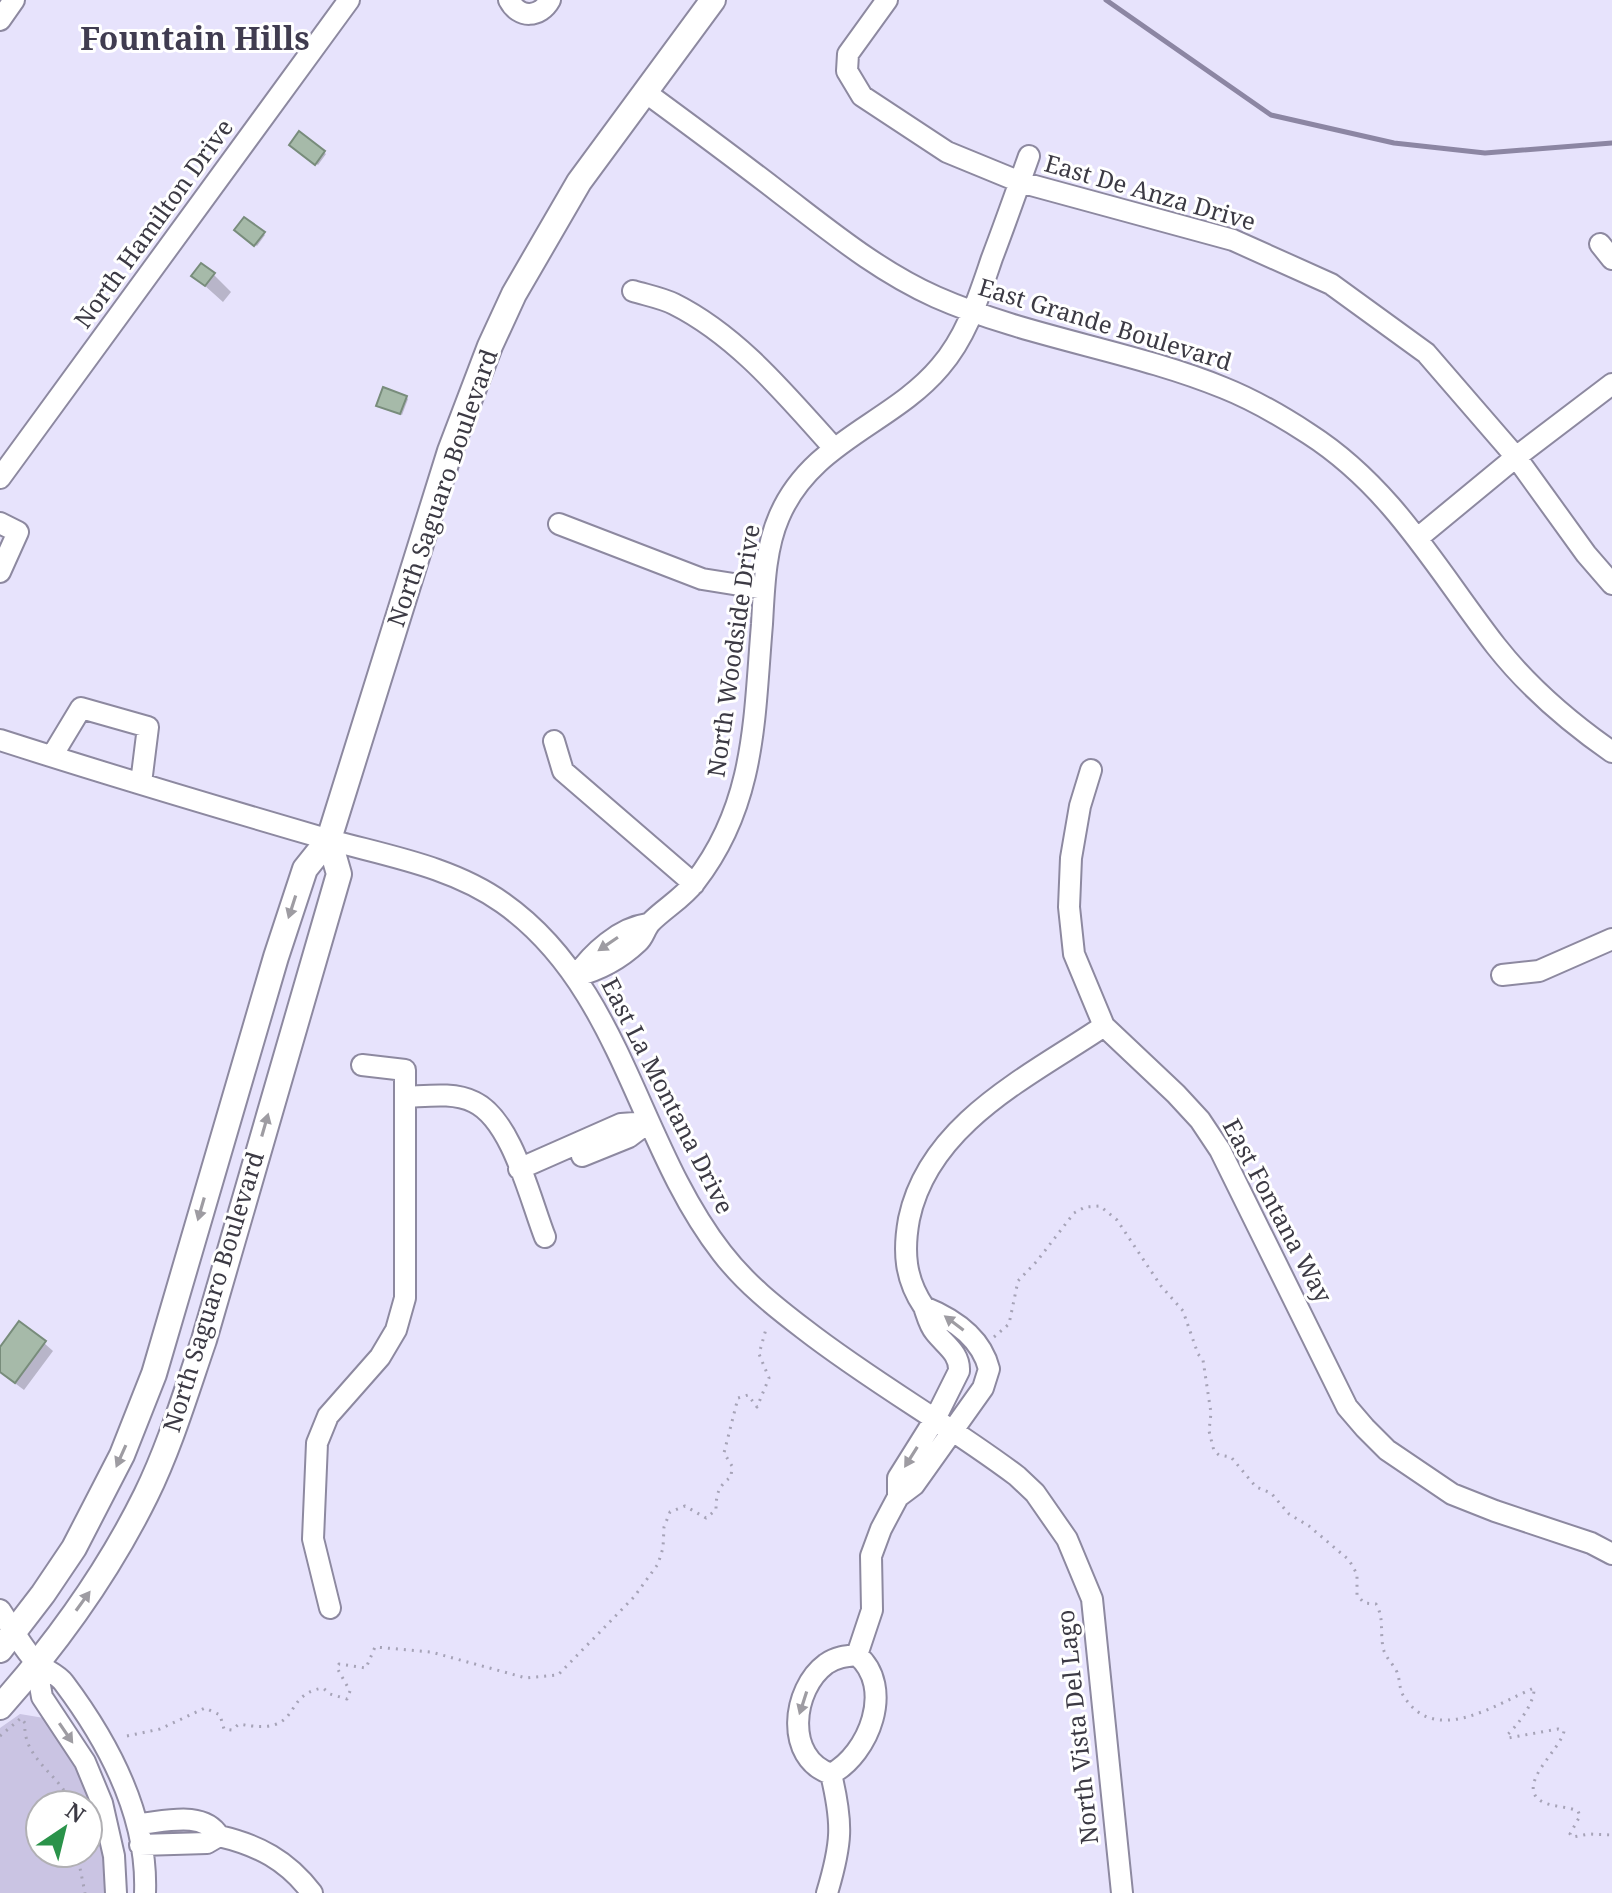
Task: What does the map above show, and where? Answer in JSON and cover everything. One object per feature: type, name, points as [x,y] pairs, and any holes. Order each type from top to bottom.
[{"type":"main road","name":"North Saguaro Boulevard","points":[[0,1707],[20,1649],[127,1442],[154,1374],[263,1000],[305,869],[329,839],[450,451],[490,346],[514,294],[579,182],[713,0]]},
{"type":"main road","name":"North Saguaro Boulevard","points":[[20,1649],[90,1591],[128,1530],[157,1470],[180,1410],[204,1340],[339,874],[329,839]]},
{"type":"street","points":[[0,20],[14,0]]},
{"type":"street","name":"North Hamilton Drive","points":[[0,478],[349,0]]},
{"type":"street","points":[[509,0],[518,12],[533,15],[546,8],[550,0]]},
{"type":"street","name":"East De Anza Drive","points":[[887,0],[848,54],[847,71],[862,96],[947,152],[1020,182],[1233,240],[1331,284],[1426,353],[1516,457],[1586,554],[1612,584]]},
{"type":"street","name":"East Grande Boulevard","points":[[645,92],[879,266],[935,296],[1005,324],[1194,376],[1257,404],[1334,452],[1386,499],[1419,537],[1521,675],[1568,719],[1612,752]]},
{"type":"street","name":"North Woodside Drive","points":[[576,976],[602,970],[640,940],[648,924],[694,884],[720,847],[737,810],[753,737],[764,589],[779,517],[802,479],[833,447],[924,384],[942,365],[973,312],[1029,156]]},
{"type":"street","points":[[633,291],[672,303],[719,333],[773,380],[833,447]]},
{"type":"street","points":[[1419,537],[1516,457],[1612,384]]},
{"type":"street","points":[[0,523],[18,532],[0,572]]},
{"type":"street","points":[[559,524],[702,579],[764,589]]},
{"type":"street","points":[[52,756],[81,708],[148,727],[141,783]]},
{"type":"street","points":[[554,741],[563,771],[694,884]]},
{"type":"street","name":"East La Montana Drive","points":[[1,742],[422,865],[502,901],[549,943],[576,976],[596,1008],[673,1175],[702,1227],[742,1278],[831,1350],[943,1425]]},
{"type":"street","name":"East Fontana Way","points":[[1091,770],[1080,806],[1071,858],[1069,907],[1074,954],[1104,1026],[1176,1094],[1200,1120],[1220,1150],[1347,1407],[1387,1450],[1452,1494],[1591,1543],[1612,1554]]},
{"type":"street","points":[[1502,975],[1539,971],[1612,939]]},
{"type":"street","points":[[943,1425],[959,1362],[932,1329],[908,1276],[904,1244],[913,1202],[930,1166],[953,1135],[980,1109],[1104,1026]]},
{"type":"street","points":[[330,1608],[313,1539],[317,1443],[328,1416],[380,1357],[396,1330],[405,1298],[405,1070],[362,1065]]},
{"type":"street","points":[[407,1097],[456,1096],[475,1102],[491,1115],[512,1151],[545,1237]]},
{"type":"street","points":[[522,1175],[621,1124],[649,1122]]},
{"type":"street","points":[[857,1655],[872,1610],[871,1556],[898,1497],[898,1478],[943,1425],[983,1388],[989,1369],[983,1349],[954,1321],[924,1307]]},
{"type":"street","points":[[959,1362],[983,1349]]},
{"type":"street","name":"North Vista Del Lago","points":[[943,1425],[997,1461],[1035,1493],[1067,1539],[1086,1582],[1092,1599],[1122,1893]]},
{"type":"street","points":[[0,1610],[42,1697],[85,1762],[102,1803],[114,1856],[116,1893]]},
{"type":"street","points":[[20,1649],[61,1679],[115,1765],[138,1824],[145,1893]]},
{"type":"street","points":[[831,1774],[818,1769],[804,1753],[798,1736],[799,1716],[806,1693],[818,1671],[839,1657],[857,1655]]},
{"type":"street","points":[[831,1774],[857,1753],[871,1723],[874,1687],[868,1669],[857,1655]]},
{"type":"street","points":[[827,1893],[841,1834],[831,1774]]},
{"type":"street","points":[[138,1824],[192,1819],[206,1822],[219,1836]]},
{"type":"street","points":[[140,1845],[207,1843],[219,1836],[246,1842],[276,1857],[299,1876],[312,1893]]},
{"type":"path","points":[[983,1349],[1009,1324],[1018,1281],[1074,1213],[1085,1207],[1100,1206],[1117,1220],[1161,1286],[1183,1311],[1203,1360],[1211,1413],[1209,1431],[1214,1451],[1231,1457],[1256,1487],[1271,1493],[1289,1514],[1309,1526],[1349,1560],[1357,1574],[1357,1595],[1364,1603],[1376,1604],[1382,1614],[1381,1640],[1386,1656],[1397,1672],[1401,1693],[1417,1713],[1428,1719],[1465,1718],[1534,1688],[1532,1701],[1508,1738],[1558,1729],[1564,1731],[1564,1737],[1544,1762],[1533,1785],[1534,1793],[1539,1800],[1578,1811],[1580,1816],[1570,1834],[1573,1837],[1612,1835]]},
{"type":"path","points":[[127,1736],[160,1729],[205,1708],[220,1715],[224,1729],[232,1730],[239,1724],[267,1729],[281,1724],[311,1690],[323,1688],[330,1694],[347,1699],[350,1691],[337,1668],[339,1664],[366,1668],[375,1647],[431,1652],[526,1678],[558,1675],[634,1597],[658,1564],[664,1527],[670,1512],[685,1506],[706,1518],[716,1510],[721,1484],[731,1477],[732,1466],[724,1453],[738,1398],[748,1395],[757,1407],[769,1378],[759,1354],[766,1329]]},
{"type":"path","points":[[0,1736],[21,1718],[25,1723],[28,1746],[64,1789]]},
{"type":"path","points":[[80,1869],[85,1893]]},
{"type":"shaded area","points":[[20,1714],[44,1718],[53,1727],[86,1789],[24,1789],[24,1869],[104,1869],[104,1854],[108,1893],[0,1893],[0,1728]]},
{"type":"building","points":[[299,131],[325,151],[315,165],[289,145]]},
{"type":"building","points":[[244,217],[265,232],[254,246],[234,230]]},
{"type":"building","points":[[201,263],[215,273],[205,286],[191,276]]},
{"type":"building","points":[[383,387],[407,396],[400,414],[376,406]]},
{"type":"building","points":[[19,1321],[46,1341],[15,1383],[0,1372],[0,1347]]},
{"type":"waterway","points":[[1106,0],[1271,115],[1394,143],[1485,153],[1612,143]]},
{"type":"district","name":"Fountain Hills","points":[[195,39]]}]
